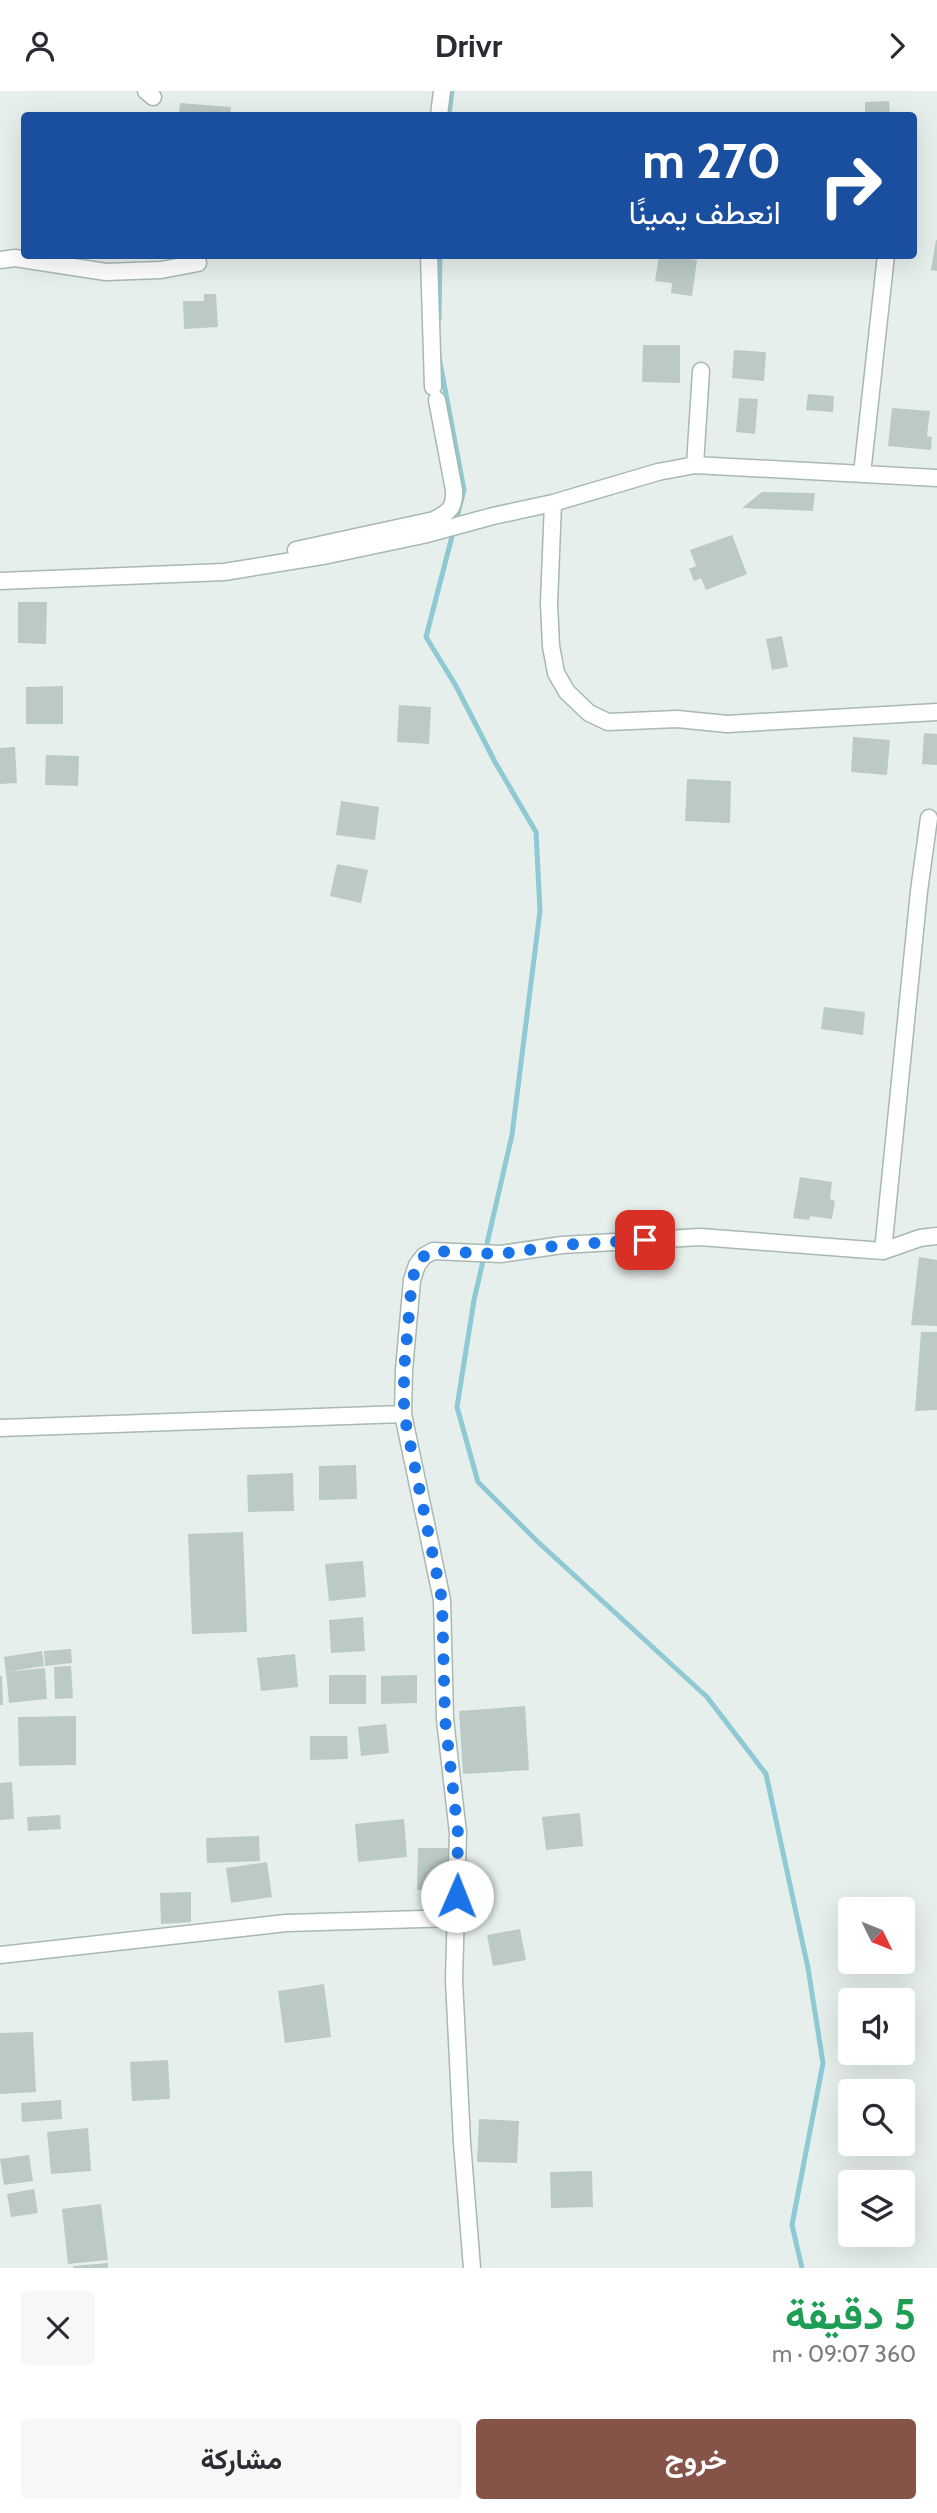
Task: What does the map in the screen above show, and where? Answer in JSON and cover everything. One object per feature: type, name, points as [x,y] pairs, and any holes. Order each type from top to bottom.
[{"type":"street","points":[[439,112],[442,91]]},
{"type":"street","points":[[0,260],[21,259]]},
{"type":"street","points":[[22,259],[106,272],[161,270],[198,263]]},
{"type":"street","points":[[224,572],[254,559],[434,520],[449,512],[454,502],[454,490],[435,393],[429,259]]},
{"type":"street","points":[[862,474],[886,259]]},
{"type":"street","points":[[695,465],[701,371]]},
{"type":"street","points":[[0,581],[224,572],[423,535],[553,503],[658,472],[695,465],[937,478]]},
{"type":"street","points":[[553,503],[549,603],[551,646],[556,673],[567,692],[589,713],[608,722],[677,719],[727,724],[937,712]]},
{"type":"street","points":[[883,1251],[919,891],[929,818]]},
{"type":"street","points":[[472,2268],[462,2142],[454,1980],[458,1833],[445,1719],[442,1600],[404,1414],[404,1370],[412,1280],[417,1265],[424,1256],[433,1251],[501,1254],[562,1245],[701,1237],[883,1251],[920,1238],[937,1236]]},
{"type":"street","points":[[0,1428],[404,1414]]},
{"type":"street","points":[[0,1955],[286,1923],[456,1917]]},
{"type":"building","points":[[889,101],[890,112],[865,112],[865,102]]},
{"type":"building","points":[[180,103],[231,107],[230,112],[179,112]]},
{"type":"building","points":[[937,240],[937,271],[931,270]]},
{"type":"building","points":[[659,259],[697,260],[692,296],[671,293],[672,283],[655,281]]},
{"type":"building","points":[[204,294],[216,294],[218,327],[184,329],[183,301],[204,301]]},
{"type":"building","points":[[643,345],[680,345],[680,383],[642,382]]},
{"type":"building","points":[[734,350],[766,352],[764,381],[732,378]]},
{"type":"building","points":[[808,394],[834,396],[833,412],[806,410]]},
{"type":"building","points":[[739,398],[758,399],[755,434],[736,432]]},
{"type":"building","points":[[892,408],[930,411],[927,436],[932,437],[931,450],[888,446]]},
{"type":"building","points":[[762,492],[815,493],[813,511],[742,508]]},
{"type":"building","points":[[732,535],[747,574],[706,590],[701,578],[694,581],[689,569],[696,566],[690,550]]},
{"type":"building","points":[[18,602],[47,602],[46,644],[18,643]]},
{"type":"building","points":[[782,636],[788,667],[772,670],[766,639]]},
{"type":"building","points":[[63,686],[63,724],[26,724],[26,687]]},
{"type":"building","points":[[399,705],[431,707],[429,744],[397,742]]},
{"type":"building","points":[[924,733],[937,734],[937,765],[922,764]]},
{"type":"building","points":[[853,737],[890,740],[887,775],[851,772]]},
{"type":"building","points":[[15,747],[17,783],[0,784],[0,748]]},
{"type":"building","points":[[46,755],[79,756],[78,786],[45,785]]},
{"type":"building","points":[[687,779],[731,781],[730,823],[685,821]]},
{"type":"building","points":[[341,801],[379,807],[375,840],[336,835]]},
{"type":"building","points":[[337,864],[368,870],[361,903],[330,896]]},
{"type":"building","points":[[824,1007],[865,1012],[863,1035],[821,1029]]},
{"type":"building","points":[[800,1177],[832,1182],[830,1199],[835,1201],[832,1219],[810,1216],[809,1220],[793,1218]]},
{"type":"building","points":[[919,1257],[937,1260],[937,1326],[911,1325]]},
{"type":"building","points":[[921,1332],[937,1332],[937,1410],[915,1411]]},
{"type":"building","points":[[356,1465],[357,1499],[319,1500],[319,1466]]},
{"type":"building","points":[[293,1473],[294,1511],[248,1512],[247,1475]]},
{"type":"building","points":[[243,1532],[247,1632],[192,1634],[188,1534]]},
{"type":"building","points":[[363,1561],[366,1597],[329,1601],[325,1564]]},
{"type":"building","points":[[363,1617],[365,1651],[331,1653],[329,1620]]},
{"type":"building","points":[[71,1649],[72,1663],[45,1666],[44,1651]]},
{"type":"building","points":[[42,1651],[44,1666],[6,1672],[4,1657]]},
{"type":"building","points":[[295,1654],[298,1687],[261,1691],[257,1658]]},
{"type":"building","points":[[71,1666],[73,1698],[55,1699],[54,1667]]},
{"type":"building","points":[[45,1668],[47,1699],[9,1703],[6,1672]]},
{"type":"building","points":[[329,1675],[366,1675],[366,1704],[329,1704]]},
{"type":"building","points":[[417,1675],[417,1703],[381,1704],[381,1676]]},
{"type":"building","points":[[2,1676],[3,1705],[0,1705]]},
{"type":"building","points":[[525,1706],[529,1770],[463,1774],[459,1711]]},
{"type":"building","points":[[76,1716],[76,1765],[19,1766],[18,1717]]},
{"type":"building","points":[[386,1724],[389,1753],[361,1756],[358,1727]]},
{"type":"building","points":[[310,1736],[347,1736],[348,1759],[310,1760]]},
{"type":"building","points":[[12,1782],[14,1819],[0,1820],[0,1783]]},
{"type":"building","points":[[580,1813],[583,1846],[546,1850],[542,1817]]},
{"type":"building","points":[[60,1815],[61,1829],[28,1831],[27,1817]]},
{"type":"building","points":[[404,1819],[407,1857],[358,1862],[355,1824]]},
{"type":"building","points":[[259,1836],[260,1861],[207,1863],[206,1838]]},
{"type":"building","points":[[418,1848],[450,1848],[449,1890],[417,1890]]},
{"type":"building","points":[[267,1862],[272,1897],[231,1903],[226,1868]]},
{"type":"building","points":[[191,1892],[191,1922],[161,1924],[160,1893]]},
{"type":"building","points":[[520,1929],[526,1960],[493,1966],[487,1935]]},
{"type":"building","points":[[324,1984],[331,2037],[285,2043],[278,1991]]},
{"type":"building","points":[[33,2032],[36,2092],[0,2094],[0,2033]]},
{"type":"building","points":[[168,2060],[170,2099],[132,2101],[130,2062]]},
{"type":"building","points":[[61,2100],[62,2119],[22,2122],[21,2103]]},
{"type":"building","points":[[479,2119],[519,2121],[517,2163],[477,2162]]},
{"type":"building","points":[[88,2128],[91,2171],[51,2174],[47,2132]]},
{"type":"building","points":[[29,2155],[33,2181],[4,2185],[0,2159]]},
{"type":"building","points":[[592,2171],[593,2207],[551,2208],[550,2172]]},
{"type":"building","points":[[34,2189],[38,2213],[11,2217],[7,2194]]},
{"type":"building","points":[[101,2204],[108,2260],[68,2264],[62,2209]]},
{"type":"building","points":[[108,2263],[108,2268],[73,2268],[73,2266]]},
{"type":"waterway","points":[[449,112],[452,91]]},
{"type":"waterway","points":[[439,319],[440,259]]},
{"type":"waterway","points":[[439,357],[464,490],[426,637],[536,832],[540,911],[512,1135],[474,1300],[457,1407],[478,1482],[538,1542],[707,1697],[766,1774],[808,1968],[823,2063],[792,2225],[802,2268]]},
{"type":"route","points":[[457,1896],[458,1833],[445,1719],[442,1600],[404,1414],[404,1370],[412,1280],[417,1265],[424,1256],[433,1251],[501,1254],[562,1245],[645,1240]]}]
